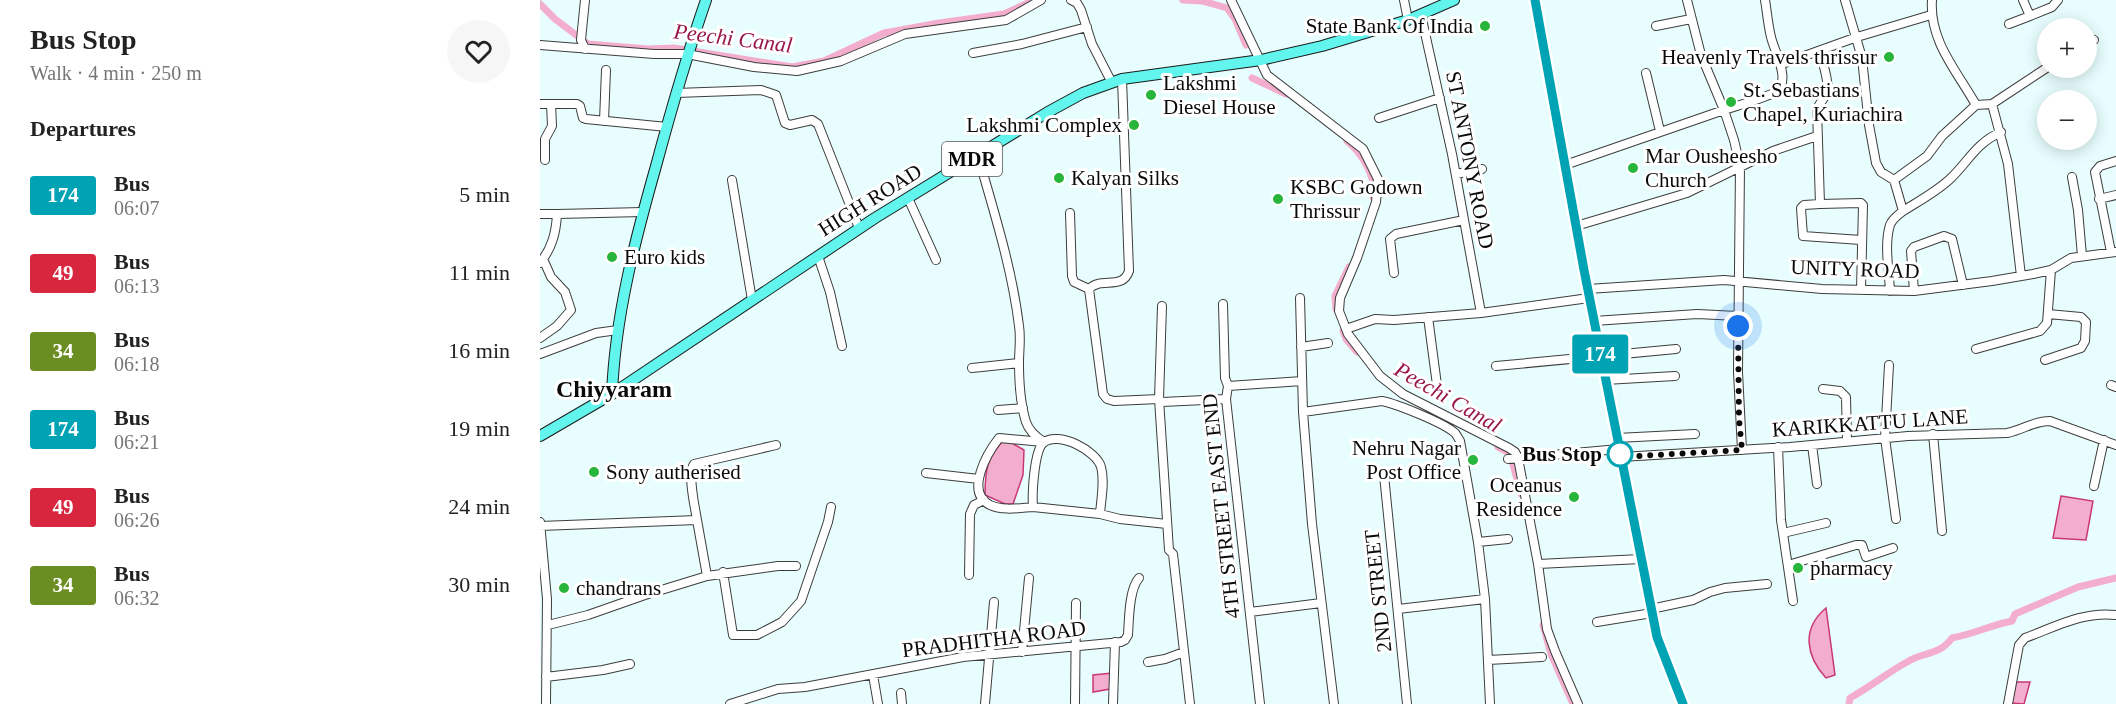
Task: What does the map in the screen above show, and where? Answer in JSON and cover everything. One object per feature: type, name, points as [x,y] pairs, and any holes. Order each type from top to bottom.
[{"type":"main road","points":[[612,394],[618,330],[643,212],[688,50],[706,0]]},
{"type":"main road","name":"HIGH ROAD","points":[[540,436],[612,394],[859,228],[1083,93],[1117,81],[1261,60],[1322,46],[1408,20],[1440,3],[1454,0]]},
{"type":"street","points":[[585,0],[581,40],[585,49]]},
{"type":"street","points":[[540,45],[654,54],[688,50],[754,67],[797,71],[841,61],[905,34],[1006,20],[1041,0]]},
{"type":"street","points":[[1071,0],[1077,3],[1081,10],[1092,44],[1117,81],[1129,272],[1121,283],[1098,283],[1089,289]]},
{"type":"street","points":[[1230,0],[1267,75],[1363,149],[1378,179],[1376,202],[1357,258],[1340,298],[1339,311],[1346,329],[1380,376],[1403,393],[1515,452],[1514,459],[1538,564],[1550,639],[1578,704]]},
{"type":"street","points":[[1404,0],[1408,20]]},
{"type":"street","points":[[1535,0],[1605,380],[1657,637],[1683,704]]},
{"type":"street","points":[[1687,0],[1701,55],[1724,110],[1740,166],[1738,316],[1739,419],[1742,450]]},
{"type":"street","points":[[1565,165],[1777,91],[1782,80],[1782,64],[1771,39],[1765,0]]},
{"type":"street","points":[[1845,0],[1862,58],[1869,125],[1876,163],[1881,172],[1894,180],[1903,211]]},
{"type":"street","points":[[1932,0],[1931,15],[1937,37],[1976,105]]},
{"type":"street","points":[[2023,0],[2030,16]]},
{"type":"street","points":[[2009,24],[2052,7],[2058,0]]},
{"type":"street","name":"ST ANTONY ROAD","points":[[1421,15],[1456,174],[1481,314]]},
{"type":"street","points":[[1782,64],[1857,37],[1931,15]]},
{"type":"street","points":[[1656,26],[1691,19]]},
{"type":"street","points":[[973,53],[1022,44],[1087,27]]},
{"type":"street","points":[[1820,51],[1828,87],[1817,110],[1820,204]]},
{"type":"street","points":[[604,121],[606,70]]},
{"type":"street","points":[[1646,72],[1660,131]]},
{"type":"street","points":[[1894,180],[1927,156],[1942,136],[1976,105],[1992,104],[2037,74]]},
{"type":"street","points":[[676,93],[740,90],[770,92],[776,95],[785,123],[790,125],[812,120],[818,124],[859,228]]},
{"type":"street","points":[[1379,118],[1440,98]]},
{"type":"street","points":[[540,104],[577,104],[583,118],[667,127]]},
{"type":"street","points":[[545,160],[546,139],[552,126],[551,104]]},
{"type":"street","points":[[1992,104],[2008,164],[2021,276]]},
{"type":"street","points":[[1890,291],[1888,243],[1893,219],[1950,179],[1980,145],[2001,132]]},
{"type":"street","points":[[1576,226],[1687,193],[1740,166],[1791,144],[1817,136]]},
{"type":"street","points":[[978,156],[1000,229],[1015,296],[1020,330],[1019,363],[1023,408],[1027,425],[1044,442]]},
{"type":"street","points":[[2113,252],[2099,199],[2095,172],[2100,166],[2116,161]]},
{"type":"street","points":[[1456,174],[1482,169]]},
{"type":"street","points":[[2072,177],[2079,210],[2082,256]]},
{"type":"street","points":[[732,180],[752,300]]},
{"type":"street","points":[[2099,199],[2116,195]]},
{"type":"street","points":[[908,198],[936,260]]},
{"type":"street","points":[[1861,240],[1803,236],[1801,207],[1861,202],[1863,207],[1861,290]]},
{"type":"street","points":[[540,214],[643,212]]},
{"type":"street","points":[[1070,213],[1072,276],[1074,282],[1089,289]]},
{"type":"street","points":[[540,338],[557,326],[571,310],[565,292],[551,278],[542,261],[549,251],[556,231],[557,214]]},
{"type":"street","points":[[1394,273],[1390,239],[1396,234],[1464,220]]},
{"type":"street","points":[[1914,291],[1911,251],[1944,236],[1952,239],[1963,285]]},
{"type":"street","name":"UNITY ROAD","points":[[1346,329],[1375,319],[1481,314],[1589,294],[1738,280],[1822,289],[1914,291],[2021,276],[2051,270],[2064,261],[2082,256],[2113,252]]},
{"type":"street","points":[[818,256],[830,292],[842,346]]},
{"type":"street","points":[[1976,349],[2040,331],[2047,323],[2051,270]]},
{"type":"street","points":[[1089,289],[1103,394],[1107,399],[1114,401],[1159,399],[1162,402],[1226,399]]},
{"type":"street","points":[[1300,298],[1303,412],[1312,524],[1334,704]]},
{"type":"street","name":"4TH STREET EAST END","points":[[1223,304],[1225,378],[1228,386],[1226,399],[1260,704]]},
{"type":"street","points":[[1162,306],[1159,399],[1167,524],[1169,550],[1173,555],[1190,704]]},
{"type":"street","points":[[1594,321],[1708,314],[1738,316]]},
{"type":"street","points":[[2045,360],[2081,348],[2085,341],[2086,322],[2081,317],[2048,314]]},
{"type":"street","points":[[1428,317],[1437,385]]},
{"type":"street","points":[[540,354],[596,333],[618,330]]},
{"type":"street","points":[[1301,347],[1328,343]]},
{"type":"street","points":[[1496,366],[1676,349]]},
{"type":"street","points":[[972,368],[1019,363]]},
{"type":"street","points":[[1889,365],[1885,438],[1896,519]]},
{"type":"street","points":[[1605,380],[1675,376]]},
{"type":"street","points":[[1228,386],[1302,381]]},
{"type":"street","points":[[1823,389],[1840,391],[1846,397],[1847,441]]},
{"type":"street","points":[[1303,412],[1382,401],[1404,407],[1456,434],[1460,441],[1478,542],[1485,599],[1490,704]]},
{"type":"street","points":[[998,410],[1023,408]]},
{"type":"street","name":"KARIKKATTU LANE","points":[[1514,459],[1620,453],[1742,450],[1934,434],[2007,433],[2038,421],[2050,421],[2116,445]]},
{"type":"street","points":[[1617,438],[1695,434]]},
{"type":"street","points":[[1934,434],[1942,531]]},
{"type":"street","points":[[1100,514],[1101,466],[1096,459],[1069,441],[1054,438],[1044,442],[999,438],[982,464],[979,479],[980,494],[991,505],[1009,509],[1033,507],[1100,514],[1120,519],[1167,524]]},
{"type":"street","points":[[2094,486],[2104,440]]},
{"type":"street","points":[[1033,507],[1034,479],[1039,448],[1044,442]]},
{"type":"street","points":[[707,576],[691,469],[694,464],[776,445]]},
{"type":"street","points":[[1812,445],[1817,483]]},
{"type":"street","points":[[1778,447],[1783,532],[1792,601]]},
{"type":"street","points":[[926,474],[979,479]]},
{"type":"street","name":"2ND STREET","points":[[1384,475],[1407,704]]},
{"type":"street","points":[[969,575],[970,514],[974,506],[984,500]]},
{"type":"street","points":[[723,572],[733,634],[757,635],[782,622],[801,601],[831,507]]},
{"type":"street","points":[[540,526],[697,520]]},
{"type":"street","points":[[540,522],[548,625],[543,665],[546,677],[544,704]]},
{"type":"street","points":[[1783,532],[1826,523]]},
{"type":"street","points":[[1478,542],[1508,539]]},
{"type":"street","points":[[1788,565],[1856,545],[1862,545],[1866,557],[1893,548]]},
{"type":"street","points":[[1538,564],[1641,559]]},
{"type":"street","points":[[548,625],[588,615],[723,572],[796,566]]},
{"type":"street","points":[[1022,652],[1029,578]]},
{"type":"street","name":"PRADHITHA ROAD","points":[[730,704],[778,689],[805,687],[873,675],[918,664],[1125,640],[1128,635],[1133,590],[1139,578]]},
{"type":"street","points":[[1597,622],[1652,611],[1693,600],[1725,588],[1767,584]]},
{"type":"street","points":[[1398,609],[1485,599]]},
{"type":"street","points":[[985,704],[994,602]]},
{"type":"street","points":[[1075,704],[1076,603]]},
{"type":"street","points":[[1250,612],[1321,603]]},
{"type":"street","points":[[2008,704],[2019,645],[2025,638],[2087,615],[2101,613],[2116,615]]},
{"type":"street","points":[[1113,704],[1115,642]]},
{"type":"street","points":[[1148,662],[1184,652]]},
{"type":"street","points":[[1488,660],[1542,657]]},
{"type":"street","points":[[546,677],[592,672],[630,664]]},
{"type":"street","points":[[873,675],[878,704]]},
{"type":"street","points":[[902,693],[902,704]]},
{"type":"shaded area","points":[[1005,439],[1024,450],[1023,475],[1013,504],[1005,504],[985,495],[988,464]]},
{"type":"shaded area","points":[[2061,496],[2093,501],[2086,540],[2053,538]]},
{"type":"shaded area","points":[[1826,608],[1835,675],[1826,678],[1814,661],[1809,643],[1813,625]]},
{"type":"shaded area","points":[[1112,673],[1110,689],[1093,692],[1093,675]]},
{"type":"shaded area","points":[[2016,682],[2030,682],[2024,704],[2012,703]]},
{"type":"waterway","name":"Peechi Canal","points":[[1183,0],[1202,1],[1227,8],[1235,19],[1246,45]]},
{"type":"waterway","name":"Peechi Canal","points":[[540,4],[555,19],[588,44],[648,49],[674,48],[792,67],[824,61],[884,33],[1004,14],[1032,1]]},
{"type":"waterway","name":"Peechi Canal","points":[[1252,78],[1286,94]]},
{"type":"waterway","name":"Peechi Canal","points":[[1347,141],[1367,166],[1373,182],[1373,197]]},
{"type":"waterway","name":"Peechi Canal","points":[[1336,309],[1335,296],[1349,267]]},
{"type":"waterway","name":"Peechi Canal","points":[[1343,331],[1346,339],[1357,352]]},
{"type":"waterway","name":"Peechi Canal","points":[[1498,447],[1510,453],[1521,494]]},
{"type":"waterway","points":[[1849,704],[1850,698],[1892,671],[1913,659],[1937,651],[1952,638],[2012,621],[2015,614],[2078,587],[2116,578]]},
{"type":"waterway","name":"Peechi Canal","points":[[1543,625],[1551,654],[1573,704]]},
{"type":"bus line","name":"174","points":[[1535,0],[1584,270],[1657,637],[1683,704]]},
{"type":"place","name":"State Bank Of India","points":[[1485,26]]},
{"type":"place","name":"Heavenly Travels thrissur","points":[[1889,57]]},
{"type":"place","name":"Lakshmi Diesel House","points":[[1151,95]]},
{"type":"place","name":"St. Sebastians Chapel, Kuriachira","points":[[1731,102]]},
{"type":"place","name":"Lakshmi Complex","points":[[1134,125]]},
{"type":"place","name":"Mar Ousheesho Church","points":[[1633,168]]},
{"type":"place","name":"Kalyan Silks","points":[[1059,178]]},
{"type":"place","name":"KSBC Godown Thrissur","points":[[1278,199]]},
{"type":"place","name":"Euro kids","points":[[612,257]]},
{"type":"place","name":"Bus Stop","points":[[1620,454]]},
{"type":"place","name":"Nehru Nagar Post Office","points":[[1473,460]]},
{"type":"place","name":"Sony autherised","points":[[594,472]]},
{"type":"place","name":"Oceanus Residence","points":[[1574,497]]},
{"type":"place","name":"pharmacy","points":[[1798,568]]},
{"type":"place","name":"chandrans","points":[[564,588]]},
{"type":"district","name":"Chiyyaram","points":[[614,389]]},
{"type":"route","points":[[1620,454],[1621,457],[1742,450],[1739,419],[1738,326]]}]
